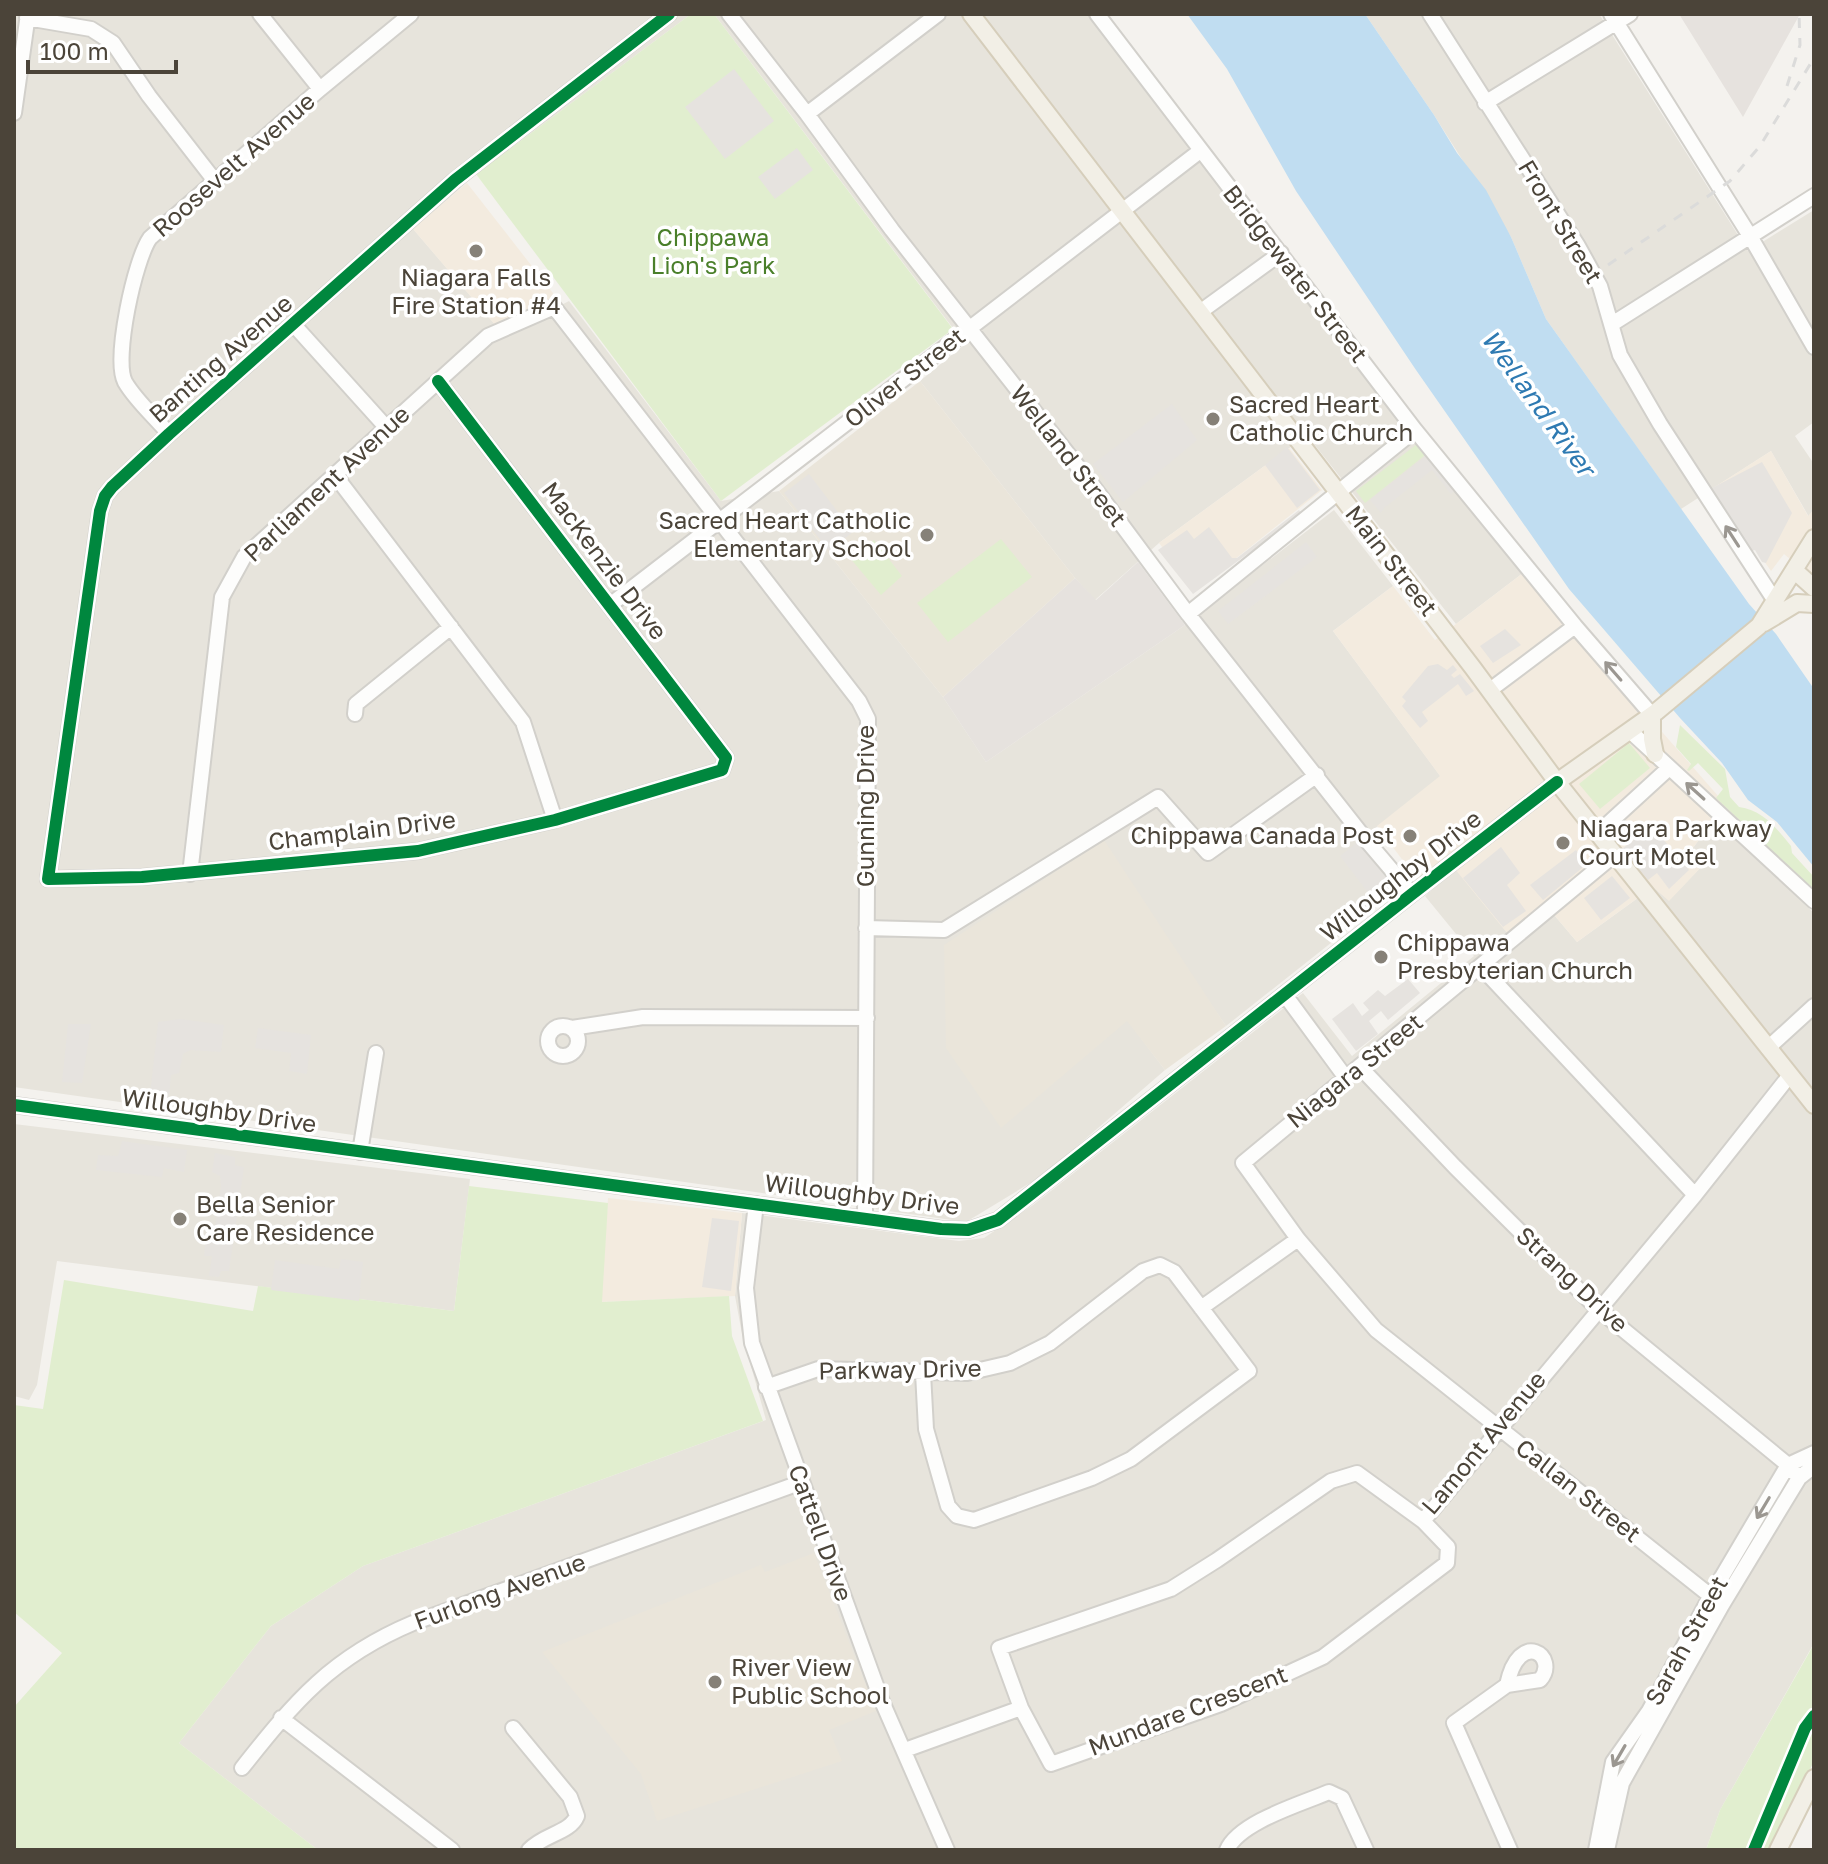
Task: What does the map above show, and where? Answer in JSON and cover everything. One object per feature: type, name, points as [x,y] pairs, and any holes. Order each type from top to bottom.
[{"type":"main road","name":"Main Street","points":[[971,14],[1490,690],[1557,782],[1814,1105]]},
{"type":"main road","points":[[1557,782],[1654,714],[1759,626],[1779,606],[1794,570],[1814,538]]},
{"type":"main road","points":[[1794,570],[1814,588]]},
{"type":"main road","points":[[1779,606],[1814,604]]},
{"type":"main road","points":[[1654,714],[1652,739],[1655,754]]},
{"type":"main road","points":[[1778,1850],[1814,1778]]},
{"type":"street","points":[[260,14],[320,89]]},
{"type":"street","name":"Roosevelt Avenue","points":[[169,434],[130,389],[121,370],[128,303],[141,253],[150,238],[411,14]]},
{"type":"street","name":"Banting Avenue","points":[[48,879],[102,503],[112,487],[455,180],[669,14]]},
{"type":"street","name":"Welland Street","points":[[729,14],[1188,614],[1412,894]]},
{"type":"street","points":[[807,114],[938,14]]},
{"type":"street","name":"Bridgewater Street","points":[[1097,14],[1415,430],[1575,626],[1654,714]]},
{"type":"street","name":"Front Street","points":[[1430,14],[1578,246],[1600,286],[1620,355],[1660,424],[1779,606]]},
{"type":"street","points":[[1485,103],[1614,18],[1630,14]]},
{"type":"street","points":[[14,113],[28,16],[91,29],[113,43],[149,96],[215,181]]},
{"type":"street","points":[[1614,18],[1750,236],[1814,347]]},
{"type":"street","name":"Oliver Street","points":[[610,605],[1200,151]]},
{"type":"street","points":[[1612,324],[1814,196]]},
{"type":"street","points":[[1200,312],[1281,253]]},
{"type":"street","name":"Parliament Avenue","points":[[190,874],[222,597],[244,557],[494,332],[554,307]]},
{"type":"street","name":"Gunning Drive","points":[[554,307],[865,711],[869,727],[865,1219]]},
{"type":"street","points":[[294,325],[386,427]]},
{"type":"street","name":"MacKenzie Drive","points":[[438,381],[726,758],[722,770]]},
{"type":"street","points":[[1188,614],[1415,430]]},
{"type":"street","points":[[334,474],[523,722],[555,820]]},
{"type":"street","points":[[1490,690],[1575,626]]},
{"type":"street","points":[[355,714],[356,704],[451,627]]},
{"type":"street","points":[[1630,731],[1814,901]]},
{"type":"street","points":[[1598,833],[1669,768]]},
{"type":"street","name":"Champlain Drive","points":[[48,879],[190,874],[407,853],[555,820],[722,770]]},
{"type":"street","points":[[866,928],[944,930],[1158,797],[1208,853],[1317,775]]},
{"type":"street","name":"Willoughby Drive","points":[[14,1105],[865,1219],[968,1230],[998,1220],[1557,782]]},
{"type":"street","name":"Niagara Street","points":[[1243,1163],[1482,968],[1614,855]]},
{"type":"street","points":[[1482,968],[1695,1195]]},
{"type":"street","points":[[1285,995],[1346,1078]]},
{"type":"street","points":[[1768,1048],[1814,1006]]},
{"type":"street","points":[[572,1028],[643,1017],[867,1018]]},
{"type":"street","points":[[360,1152],[376,1053]]},
{"type":"street","name":"Strang Drive","points":[[1360,1067],[1597,1308],[1788,1465],[1799,1478]]},
{"type":"street","name":"Lamont Avenue","points":[[1021,1708],[999,1648],[1171,1589],[1331,1481],[1357,1473],[1423,1521],[1597,1308],[1695,1195],[1790,1075]]},
{"type":"street","name":"Callan Street","points":[[1243,1163],[1298,1239],[1376,1330],[1716,1601]]},
{"type":"street","name":"Cattell Drive","points":[[756,1204],[747,1276],[752,1343],[881,1699],[947,1850]]},
{"type":"street","points":[[923,1373],[926,1429],[948,1506],[957,1516],[974,1520],[1092,1478],[1131,1459],[1249,1371],[1201,1308],[1298,1239]]},
{"type":"street","name":"Parkway Drive","points":[[766,1387],[818,1369],[923,1373],[982,1370],[1027,1357],[1050,1343],[1135,1276],[1155,1265],[1168,1267],[1174,1272],[1201,1308]]},
{"type":"street","points":[[1788,1465],[1814,1453]]},
{"type":"street","name":"Sarah Street","points":[[1607,1850],[1622,1783],[1788,1465]]},
{"type":"street","name":"Sarah Street","points":[[1596,1850],[1613,1762],[1799,1478],[1814,1466]]},
{"type":"street","name":"Furlong Avenue","points":[[242,1768],[305,1693],[341,1662],[395,1631],[802,1482]]},
{"type":"street","name":"Mundare Crescent","points":[[1021,1708],[1051,1764],[1221,1704],[1323,1657],[1447,1563],[1448,1547],[1423,1521]]},
{"type":"street","points":[[1507,1685],[1454,1723],[1510,1850]]},
{"type":"street","points":[[905,1750],[1021,1708]]},
{"type":"street","points":[[281,1718],[452,1850]]},
{"type":"street","points":[[513,1728],[570,1797],[577,1816],[574,1824],[567,1829],[548,1835],[529,1850]]},
{"type":"street","points":[[1227,1850],[1231,1839],[1250,1827],[1329,1792],[1342,1798],[1366,1850]]},
{"type":"shaded area","points":[[14,14],[691,14],[476,174],[414,230],[504,335],[569,301],[721,501],[779,491],[943,697],[986,762],[1185,625],[1334,510],[1393,586],[1333,631],[1441,777],[1360,840],[1399,889],[1226,1026],[1197,984],[1128,1021],[1165,1070],[1045,1174],[966,1222],[14,1087]]},
{"type":"shaded area","points":[[714,14],[1091,14],[1523,573],[1456,624],[1307,435],[1159,543],[1095,600],[920,381],[965,344]]},
{"type":"shaded area","points":[[1365,14],[1599,14],[1748,251],[1814,210],[1814,422],[1795,436],[1814,464],[1814,509],[1809,517],[1771,451],[1681,509],[1546,319],[1511,237],[1434,115]]},
{"type":"shaded area","points":[[1679,14],[1800,14],[1743,117]]},
{"type":"shaded area","points":[[734,69],[774,121],[725,159],[685,107]]},
{"type":"shaded area","points":[[797,148],[813,170],[775,199],[758,177]]},
{"type":"shaded area","points":[[467,183],[556,297],[496,326],[413,229]]},
{"type":"shaded area","name":"Sacred Heart Catholic Elementary School","points":[[920,381],[1075,578],[943,697],[779,491]]},
{"type":"shaded area","points":[[1172,404],[1197,440],[1123,502],[1093,464]]},
{"type":"shaded area","points":[[1287,447],[1320,490],[1297,508],[1265,465]]},
{"type":"shaded area","points":[[1289,448],[1322,490],[1196,590],[1159,543]]},
{"type":"shaded area","points":[[1771,451],[1808,516],[1814,509],[1814,579],[1784,554],[1771,571],[1713,488]]},
{"type":"shaded area","points":[[1430,453],[1458,488],[1451,494],[1432,470],[1381,513],[1370,500]]},
{"type":"shaded area","points":[[1762,462],[1792,513],[1766,563],[1762,562],[1755,550],[1749,552],[1710,489]]},
{"type":"shaded area","points":[[809,474],[853,532],[829,551],[784,493]]},
{"type":"shaded area","points":[[1299,510],[1302,514],[1193,594],[1158,550],[1187,530],[1194,539],[1209,527],[1232,558],[1237,558]]},
{"type":"shaded area","points":[[1306,542],[1317,557],[1228,624],[1218,611]]},
{"type":"shaded area","points":[[1138,562],[1185,625],[986,762],[943,697],[1075,578],[1096,600]]},
{"type":"shaded area","points":[[1523,573],[1726,805],[1692,849],[1706,862],[1669,901],[1653,887],[1577,942],[1544,903],[1507,933],[1446,858],[1419,882],[1377,826],[1440,776],[1333,631],[1393,586],[1435,640]]},
{"type":"shaded area","points":[[1505,629],[1521,645],[1493,663],[1480,646]]},
{"type":"shaded area","points":[[1438,664],[1447,670],[1453,665],[1457,670],[1451,675],[1454,678],[1460,674],[1474,691],[1466,696],[1458,684],[1422,712],[1428,721],[1420,728],[1402,706],[1406,701],[1402,697],[1428,666]]},
{"type":"shaded area","points":[[1715,819],[1814,913],[1814,1643],[1720,1810],[1706,1850],[318,1850],[179,1743],[271,1626],[363,1566],[766,1420],[742,1334],[735,1296],[742,1213],[959,1241],[984,1238],[1033,1205],[1303,993],[1352,1056],[1474,956],[1425,896],[1456,869],[1507,932],[1544,903],[1577,942],[1653,887],[1669,900],[1706,862],[1692,849]]},
{"type":"shaded area","points":[[1652,826],[1689,870],[1669,889],[1657,873],[1648,880],[1622,849]]},
{"type":"shaded area","points":[[1104,840],[1226,1026],[1165,1070],[1127,1021],[1001,1128],[946,1048],[944,945]]},
{"type":"shaded area","points":[[1359,841],[1390,881],[1389,892],[1376,903],[1340,856]]},
{"type":"shaded area","points":[[1501,847],[1520,873],[1507,885],[1526,911],[1503,927],[1463,878]]},
{"type":"shaded area","points":[[1576,850],[1587,864],[1543,900],[1530,885]]},
{"type":"shaded area","points":[[1612,876],[1630,898],[1601,920],[1584,898]]},
{"type":"shaded area","points":[[1408,979],[1420,993],[1388,1020],[1381,1011],[1369,1021],[1378,1034],[1356,1051],[1332,1019],[1353,1003],[1362,1016],[1369,1010],[1363,1003],[1378,990],[1385,996]]},
{"type":"shaded area","points":[[180,1019],[224,1025],[221,1052],[190,1050],[183,1054],[179,1073],[171,1075],[169,1097],[150,1094],[158,1022]]},
{"type":"shaded area","points":[[68,1024],[91,1024],[82,1083],[62,1082]]},
{"type":"shaded area","points":[[258,1028],[311,1035],[307,1074],[289,1071],[291,1053],[255,1048]]},
{"type":"shaded area","points":[[14,1124],[470,1179],[454,1311],[57,1261],[37,1385],[29,1400],[14,1396]]},
{"type":"shaded area","points":[[122,1141],[187,1150],[184,1172],[164,1168],[162,1177],[96,1170],[98,1155],[118,1156]]},
{"type":"shaded area","points":[[215,1153],[235,1157],[235,1165],[244,1167],[229,1271],[221,1271],[219,1277],[209,1276],[212,1256],[204,1256],[207,1226],[215,1227],[221,1186],[220,1176],[212,1172]]},
{"type":"shaded area","points":[[608,1198],[742,1213],[735,1296],[601,1302]]},
{"type":"shaded area","points":[[712,1218],[739,1221],[731,1291],[702,1287]]},
{"type":"shaded area","points":[[341,1259],[363,1262],[359,1301],[271,1290],[275,1260],[339,1269]]},
{"type":"shaded area","name":"River View Public School","points":[[814,1553],[876,1711],[829,1730],[842,1761],[657,1821],[641,1774],[542,1652],[761,1565],[765,1572]]},
{"type":"green space","name":"Chippawa Lion's Park","points":[[691,14],[714,14],[953,329],[721,501],[476,174]]},
{"type":"green space","points":[[1421,441],[1429,452],[1365,503],[1356,491]]},
{"type":"green space","points":[[1001,539],[1032,577],[948,642],[917,603]]},
{"type":"green space","points":[[874,540],[902,576],[881,595],[850,558]]},
{"type":"green space","points":[[1680,725],[1725,769],[1730,797],[1739,807],[1762,816],[1791,846],[1792,853],[1814,877],[1814,891],[1716,798],[1723,789],[1698,763],[1687,770],[1691,764],[1676,747]]},
{"type":"green space","points":[[1629,743],[1650,768],[1600,809],[1579,784]]},
{"type":"green space","points":[[469,1186],[608,1203],[602,1302],[729,1296],[732,1336],[763,1421],[363,1566],[271,1626],[179,1743],[318,1850],[14,1850],[14,1707],[62,1653],[14,1612],[14,1405],[43,1409],[64,1280],[253,1311],[258,1286],[454,1311]]},
{"type":"green space","points":[[1814,1644],[1814,1712],[1749,1850],[1706,1850],[1720,1810]]},
{"type":"green space","points":[[1814,1726],[1814,1761],[1771,1850],[1757,1850]]},
{"type":"water","name":"Welland River","points":[[1187,14],[1365,14],[1457,153],[1486,190],[1511,237],[1546,319],[1749,604],[1776,634],[1814,689],[1814,867],[1777,822],[1748,800],[1722,763],[1569,589],[1296,191],[1227,69]]},
{"type":"railway","points":[[1787,86],[1800,45],[1799,14]]},
{"type":"railway","points":[[1608,265],[1730,181],[1760,146],[1814,58]]},
{"type":"cycle path","points":[[438,381],[726,758],[722,770],[555,820],[418,851],[142,877],[48,879],[100,511],[105,496],[169,434],[455,180],[669,14]]},
{"type":"cycle path","points":[[14,1105],[941,1229],[968,1230],[998,1220],[1557,782]]},
{"type":"cycle path","points":[[1754,1850],[1805,1728],[1814,1716]]},
{"type":"place","name":"Niagara Falls Fire Station #4","points":[[476,251]]},
{"type":"place","name":"Sacred Heart Catholic Church","points":[[1213,419]]},
{"type":"place","name":"Sacred Heart Catholic Elementary School","points":[[927,535]]},
{"type":"place","name":"Chippawa Canada Post","points":[[1410,836]]},
{"type":"place","name":"Niagara Parkway Court Motel","points":[[1563,843]]},
{"type":"place","name":"Chippawa Presbyterian Church","points":[[1381,957]]},
{"type":"place","name":"Bella Senior Care Residence","points":[[180,1219]]},
{"type":"place","name":"River View Public School","points":[[715,1682]]}]
